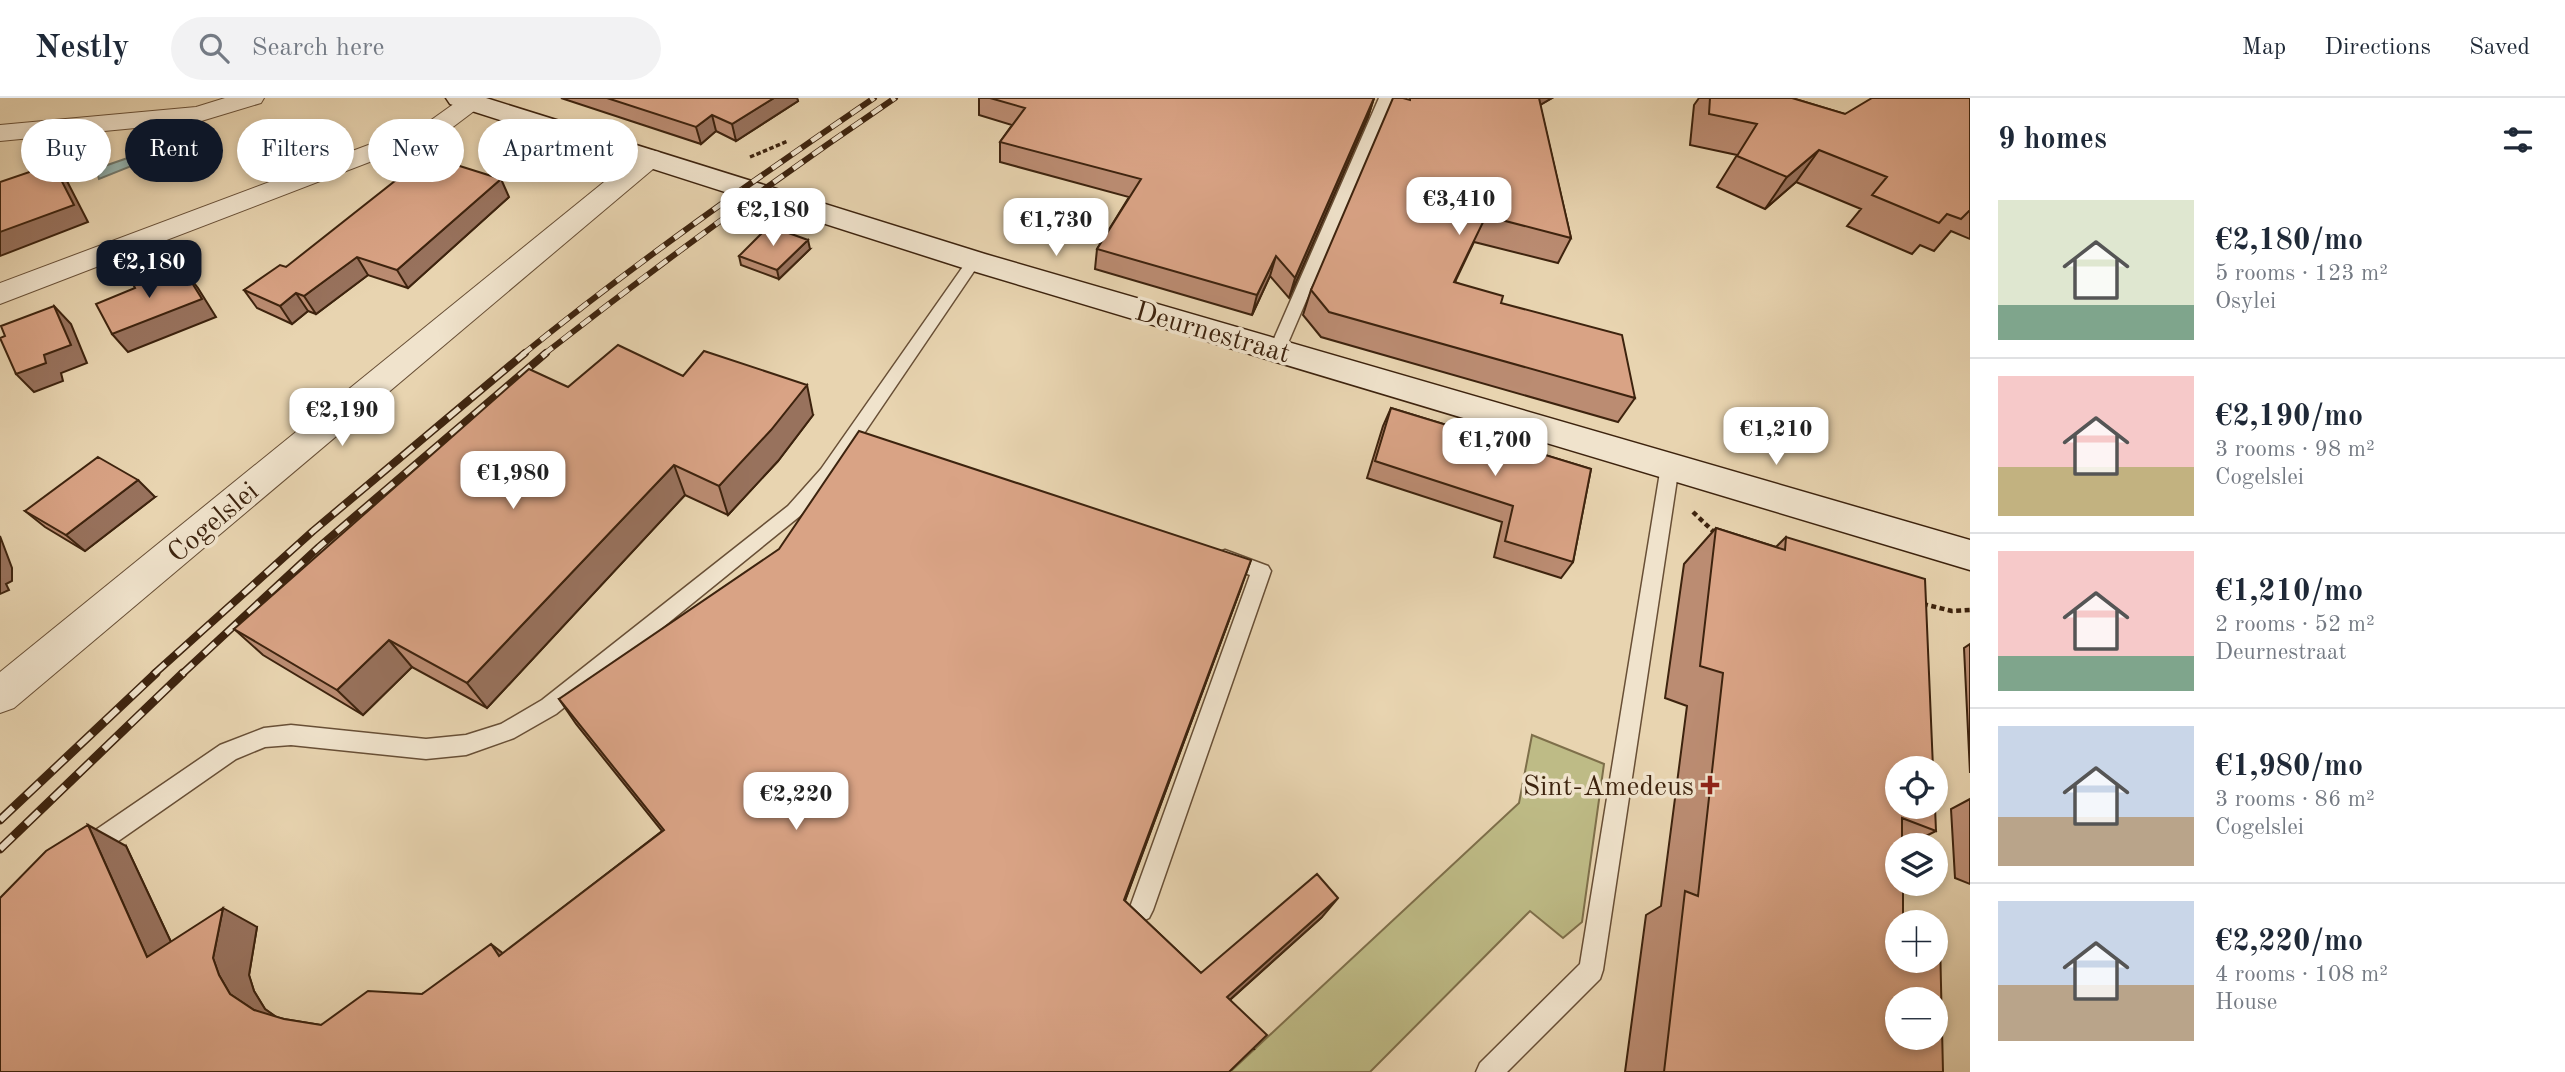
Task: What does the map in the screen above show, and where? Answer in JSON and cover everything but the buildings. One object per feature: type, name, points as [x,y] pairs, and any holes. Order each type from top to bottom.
[{"type":"street","points":[[0,133],[198,114],[253,98]]},
{"type":"street","points":[[0,295],[436,128],[466,100]]},
{"type":"street","name":"Deurnestraat","points":[[466,100],[974,261],[1277,350],[1668,478],[1970,555]]},
{"type":"street","name":"Cogelslei","points":[[0,696],[650,158]]},
{"type":"lane","points":[[1277,350],[1386,98]]},
{"type":"lane","points":[[73,864],[91,845],[228,752],[264,738],[291,735],[426,749],[466,745],[508,731],[548,707],[751,548],[802,502],[863,434],[974,261]]},
{"type":"lane","points":[[1489,1072],[1591,970],[1668,478]]},
{"type":"lane","points":[[1141,910],[1261,571],[1209,553]]},
{"type":"path","points":[[1668,478],[1689,508],[1723,542]]},
{"type":"path","points":[[1915,602],[1952,611],[1970,610]]},
{"type":"shaded area","points":[[1532,735],[1604,764],[1582,922],[1563,938],[1530,911],[1370,1072],[1230,1072],[1519,803]]},
{"type":"water","points":[[125,159],[125,169],[111,174],[111,164]]},
{"type":"railway","points":[[522,355],[695,223],[874,98]]},
{"type":"railway","points":[[543,355],[717,223],[895,98]]},
{"type":"railway","points":[[154,674],[313,531],[525,353]]},
{"type":"railway","points":[[182,674],[319,547],[546,353]]},
{"type":"railway","points":[[0,820],[156,673]]},
{"type":"railway","points":[[0,849],[183,673]]},
{"type":"place","name":"Sint-Amedeus","points":[[1710,785]]}]
